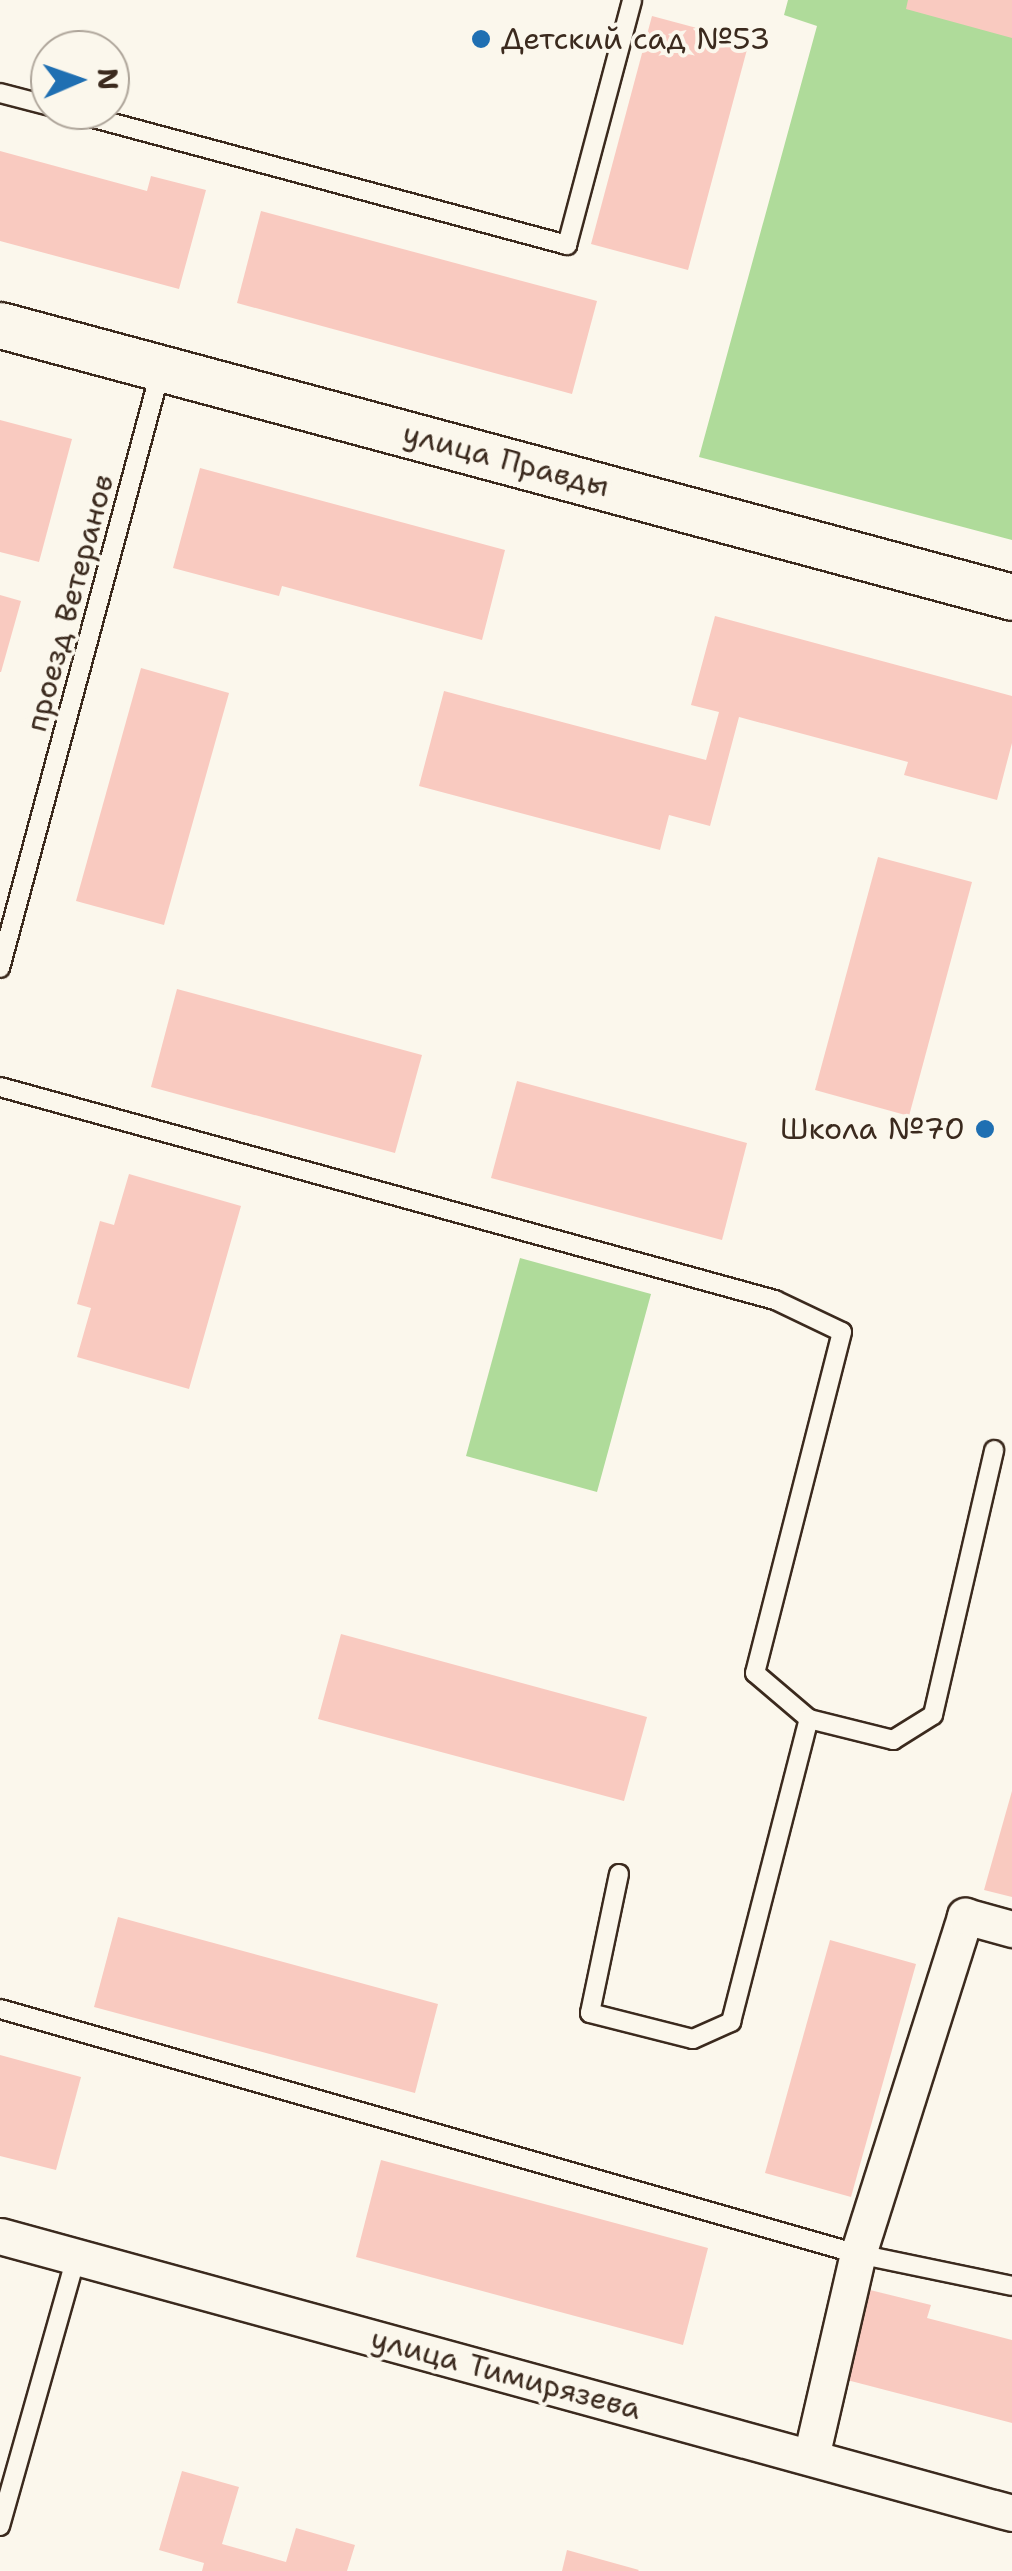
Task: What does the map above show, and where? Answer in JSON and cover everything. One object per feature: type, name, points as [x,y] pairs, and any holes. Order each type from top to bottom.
[{"type":"street","name":"улица Правды","points":[[0,325],[1012,597]]},
{"type":"street","points":[[811,2457],[858,2254],[966,1916],[1012,1929]]},
{"type":"street","name":"улица Тимирязева","points":[[0,2236],[1012,2513]]},
{"type":"lane","points":[[130,128],[567,245],[632,0]]},
{"type":"lane","points":[[0,93],[30,101]]},
{"type":"lane","name":"проезд Ветеранов","points":[[0,968],[161,368]]},
{"type":"lane","points":[[0,1086],[775,1300],[842,1332],[755,1673],[809,1720],[893,1740],[933,1715],[994,1450]]},
{"type":"lane","points":[[618,1874],[590,2013],[694,2040],[731,2022],[809,1720]]},
{"type":"lane","points":[[0,2010],[858,2254],[1012,2286]]},
{"type":"lane","points":[[0,2526],[76,2257]]},
{"type":"green space","points":[[788,0],[1012,0],[1012,540],[699,457],[817,26],[784,15]]},
{"type":"green space","points":[[520,1258],[651,1294],[597,1492],[466,1456]]},
{"type":"building","points":[[908,0],[1012,0],[1012,38],[906,9]]},
{"type":"building","points":[[652,16],[749,42],[688,270],[591,244]]},
{"type":"building","points":[[0,151],[147,191],[151,176],[206,190],[179,289],[0,241]]},
{"type":"building","points":[[261,211],[597,301],[572,394],[237,303]]},
{"type":"building","points":[[0,420],[72,439],[39,562],[0,552]]},
{"type":"building","points":[[200,468],[505,550],[482,640],[282,586],[279,596],[173,568]]},
{"type":"building","points":[[0,595],[21,601],[1,672],[0,672]]},
{"type":"building","points":[[715,616],[1012,696],[1012,743],[997,800],[904,775],[908,762],[739,717],[710,826],[669,815],[660,850],[419,786],[444,691],[706,760],[719,712],[691,705]]},
{"type":"building","points":[[141,668],[229,693],[164,925],[76,901]]},
{"type":"building","points":[[878,857],[972,882],[909,1116],[815,1090]]},
{"type":"building","points":[[177,989],[422,1055],[395,1153],[151,1087]]},
{"type":"building","points":[[517,1081],[747,1143],[722,1240],[491,1178]]},
{"type":"building","points":[[129,1174],[241,1206],[189,1389],[77,1357],[91,1308],[77,1304],[100,1221],[114,1225]]},
{"type":"building","points":[[341,1634],[647,1717],[624,1801],[318,1719]]},
{"type":"building","points":[[1012,1791],[1012,1897],[984,1890]]},
{"type":"building","points":[[118,1917],[438,2004],[415,2093],[94,2007]]},
{"type":"building","points":[[830,1940],[916,1964],[851,2197],[765,2173]]},
{"type":"building","points":[[0,2055],[81,2077],[56,2170],[0,2156]]},
{"type":"building","points":[[381,2160],[708,2248],[683,2345],[356,2257]]},
{"type":"building","points":[[870,2290],[931,2305],[927,2318],[1012,2340],[1012,2423],[847,2380]]},
{"type":"building","points":[[182,2471],[239,2487],[222,2544],[286,2562],[296,2528],[355,2545],[347,2571],[202,2571],[204,2563],[159,2550]]},
{"type":"building","points":[[567,2550],[639,2570],[562,2571]]},
{"type":"place","name":"Детский сад №53","points":[[481,39]]},
{"type":"place","name":"Школа №70","points":[[985,1129]]}]
